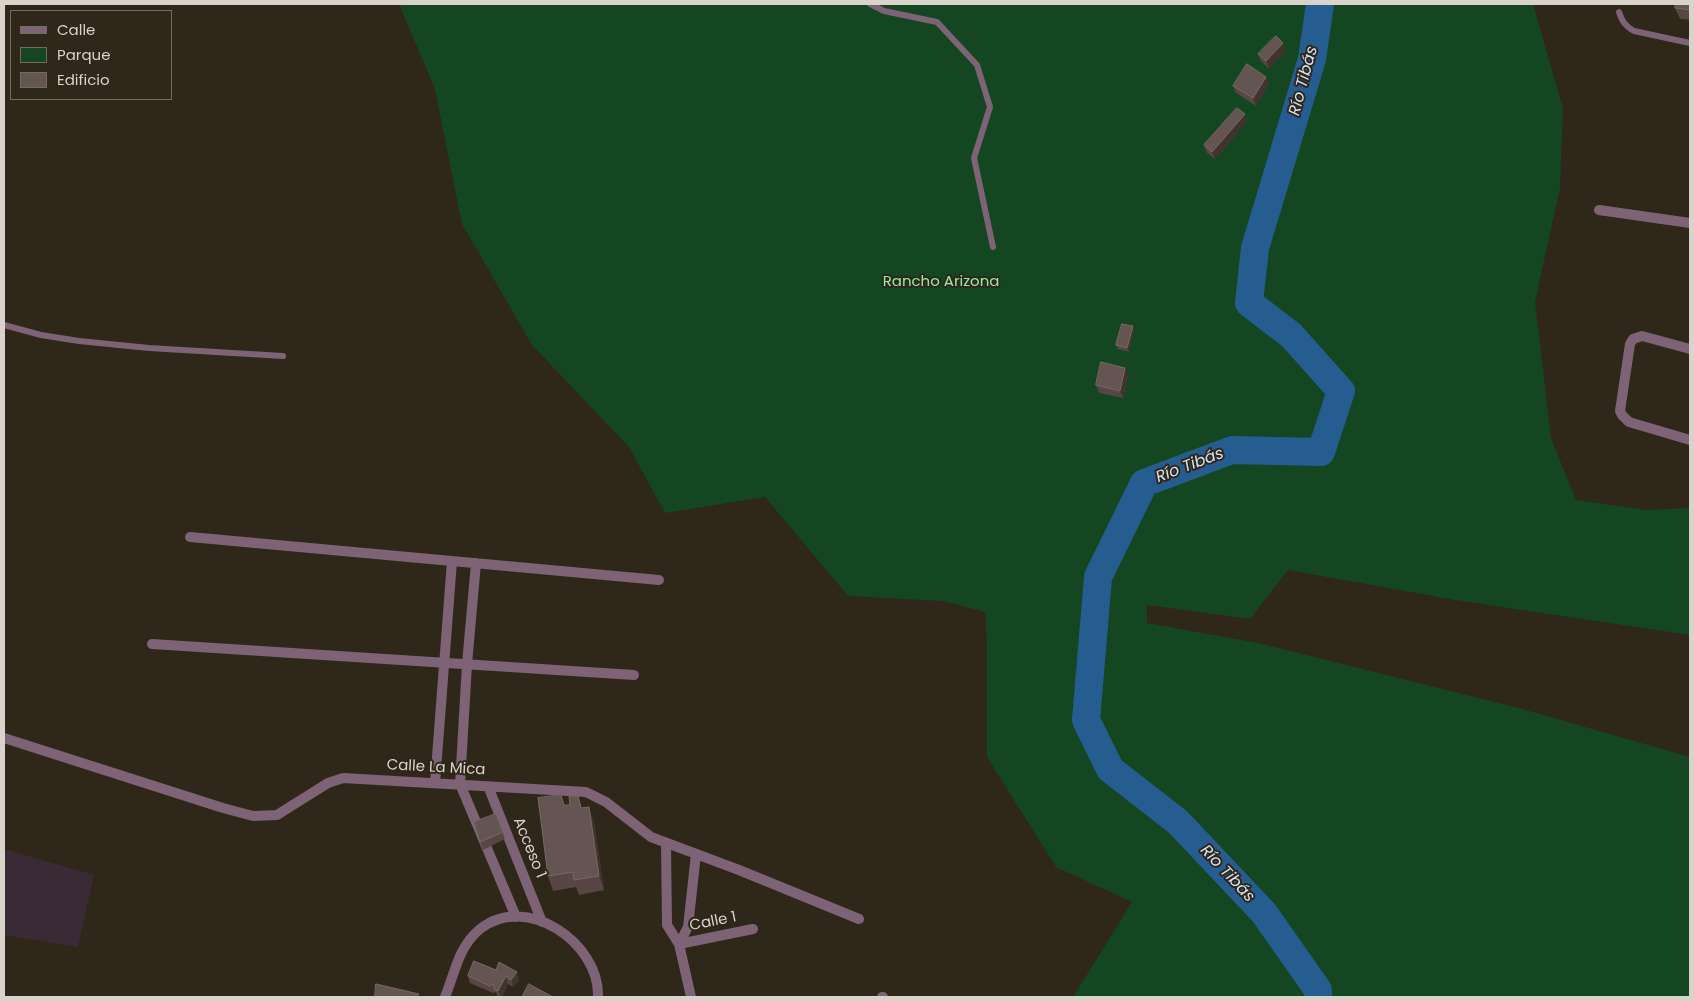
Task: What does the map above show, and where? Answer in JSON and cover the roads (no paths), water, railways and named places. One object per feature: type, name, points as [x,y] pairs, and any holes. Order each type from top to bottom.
[{"type":"street","points":[[1599,210],[1690,224]]},
{"type":"street","points":[[1690,349],[1642,336],[1637,336],[1633,339],[1630,344],[1620,411],[1629,422],[1690,440]]},
{"type":"street","points":[[190,537],[659,580]]},
{"type":"street","points":[[435,783],[452,561]]},
{"type":"street","points":[[476,563],[467,664],[460,784],[516,917]]},
{"type":"street","points":[[152,644],[634,675]]},
{"type":"street","name":"Calle La Mica","points":[[4,738],[253,816],[277,815],[328,783],[343,778],[586,792],[606,802],[652,837],[666,844],[696,854],[859,919]]},
{"type":"street","name":"Acceso 1","points":[[488,786],[542,922]]},
{"type":"street","points":[[666,844],[666,925],[679,944],[691,997]]},
{"type":"street","points":[[679,944],[688,927],[696,854]]},
{"type":"street","points":[[445,997],[456,963],[470,940],[489,923],[502,918],[516,917],[542,922],[572,940],[586,955],[594,972],[598,997]]},
{"type":"street","name":"Calle 1","points":[[679,944],[753,929]]},
{"type":"lane","points":[[870,4],[884,11],[936,22],[977,65],[990,107],[974,158],[993,247]]},
{"type":"lane","points":[[1620,12],[1626,27],[1634,31],[1690,42]]},
{"type":"lane","points":[[4,325],[41,335],[89,342],[149,348],[283,356]]},
{"type":"waterway","name":"Río Tibás","points":[[1318,997],[1318,990],[1264,913],[1178,822],[1110,769],[1086,720],[1098,577],[1144,483],[1232,450],[1321,452],[1341,391],[1291,335],[1249,303],[1255,248],[1312,59],[1320,4]]},
{"type":"park label","name":"Rancho Arizona","points":[[941,282]]}]
